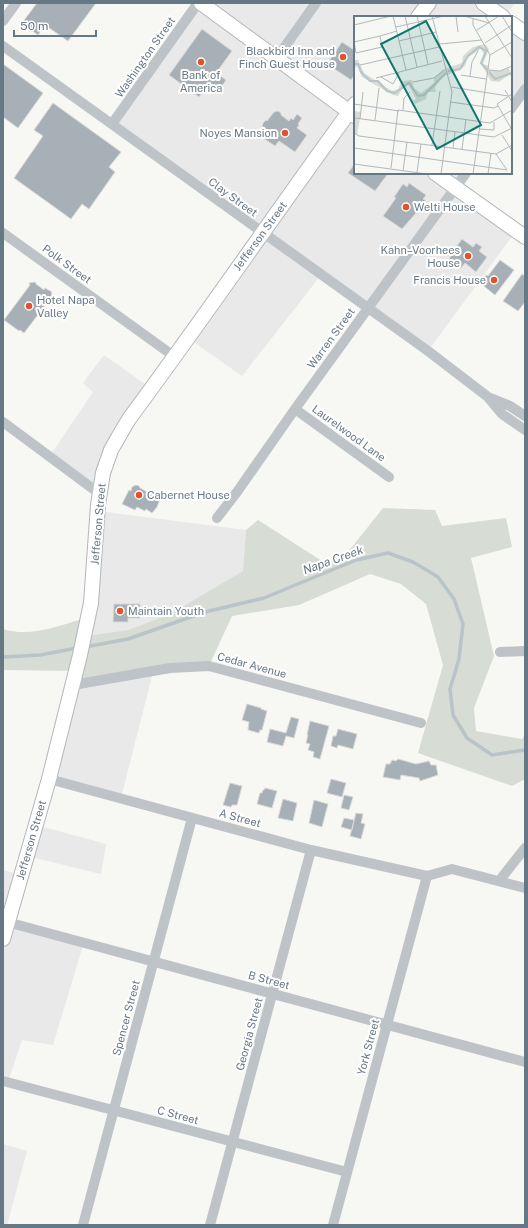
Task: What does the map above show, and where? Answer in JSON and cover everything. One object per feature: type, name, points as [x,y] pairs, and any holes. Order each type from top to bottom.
[{"type":"main road","points":[[199,3],[276,59],[353,110]]},
{"type":"main road","points":[[419,16],[429,3]]},
{"type":"main road","points":[[483,3],[502,16]]},
{"type":"main road","points":[[512,24],[525,33]]},
{"type":"main road","name":"Jefferson Street","points":[[3,939],[49,779],[77,668],[88,616],[92,588],[100,494],[105,467],[117,439],[129,419],[175,357],[262,233],[353,110]]},
{"type":"main road","points":[[436,174],[525,238]]},
{"type":"street","points":[[3,21],[16,3]]},
{"type":"street","name":"Washington Street","points":[[112,124],[199,3]]},
{"type":"street","points":[[276,59],[316,3]]},
{"type":"street","name":"Clay Street","points":[[3,46],[428,351],[488,397]]},
{"type":"street","points":[[512,108],[525,89]]},
{"type":"street","name":"Warren Street","points":[[217,518],[465,174]]},
{"type":"street","name":"Polk Street","points":[[3,233],[175,357]]},
{"type":"street","points":[[488,397],[510,406],[525,416]]},
{"type":"street","points":[[488,397],[502,414],[525,430]]},
{"type":"street","name":"Laurelwood Lane","points":[[295,409],[389,477]]},
{"type":"street","points":[[3,422],[100,494]]},
{"type":"street","points":[[500,652],[525,651]]},
{"type":"street","name":"Cedar Avenue","points":[[73,685],[170,668],[209,666],[421,723]]},
{"type":"street","name":"A Street","points":[[49,779],[311,850],[427,876]]},
{"type":"street","name":"Spencer Street","points":[[83,1225],[192,818]]},
{"type":"street","points":[[498,881],[525,848]]},
{"type":"street","name":"Georgia Street","points":[[210,1225],[311,850]]},
{"type":"street","points":[[427,876],[452,869],[525,888]]},
{"type":"street","name":"York Street","points":[[333,1225],[427,876]]},
{"type":"street","name":"B Street","points":[[7,922],[525,1062]]},
{"type":"street","name":"C Street","points":[[3,1081],[347,1172]]},
{"type":"shaded area","points":[[198,3],[515,3],[505,16],[354,16],[354,174],[465,174],[455,187],[516,231],[428,351],[321,275],[242,376],[188,338],[262,233],[112,124]]},
{"type":"shaded area","points":[[512,24],[525,33],[525,89],[512,108]]},
{"type":"shaded area","points":[[104,355],[152,389],[123,429],[100,494],[49,457],[93,392],[83,383]]},
{"type":"shaded area","points":[[383,508],[435,510],[442,526],[506,518],[512,547],[471,558],[494,656],[474,708],[476,731],[522,739],[525,734],[525,779],[512,786],[418,753],[443,665],[426,604],[401,584],[370,574],[299,605],[232,616],[209,666],[170,668],[73,690],[77,671],[3,670],[3,629],[24,632],[35,631],[57,627],[88,617],[85,636],[128,630],[170,614],[243,571],[246,530],[258,520],[325,563],[348,552]]},
{"type":"shaded area","points":[[98,511],[246,530],[243,571],[170,614],[128,630],[85,636]]},
{"type":"shaded area","points":[[153,672],[121,798],[49,779],[73,690]]},
{"type":"shaded area","points":[[36,825],[106,844],[101,874],[27,856]]},
{"type":"shaded area","points":[[3,870],[21,875],[11,909],[3,906]]},
{"type":"shaded area","points":[[7,922],[84,942],[53,1045],[22,1040],[8,1082],[3,1081],[3,939]]},
{"type":"shaded area","points":[[3,1144],[27,1151],[7,1225],[3,1225]]},
{"type":"building","points":[[37,3],[96,3],[68,41],[45,25],[38,35],[22,23]]},
{"type":"building","name":"Bank of America","points":[[202,29],[232,51],[216,73],[226,80],[218,92],[208,85],[199,97],[169,75]]},
{"type":"building","name":"Blackbird Inn and Finch Guest House","points":[[342,42],[354,50],[354,76],[351,80],[327,64]]},
{"type":"building","points":[[3,64],[43,93],[18,128],[3,117]]},
{"type":"building","points":[[53,103],[121,152],[109,167],[115,172],[89,209],[82,204],[71,219],[14,178],[43,136],[34,130]]},
{"type":"building","name":"Noyes Mansion","points":[[278,111],[289,121],[291,118],[293,120],[297,114],[302,118],[297,128],[307,135],[295,152],[279,141],[275,146],[263,138],[268,131],[262,126],[263,123],[266,120],[267,121],[274,112]]},
{"type":"building","points":[[354,164],[354,174],[387,175],[375,191],[348,173]]},
{"type":"building","name":"Welti House","points":[[409,183],[426,195],[423,199],[426,201],[417,214],[416,213],[402,229],[383,216],[396,198],[394,197],[403,184],[407,187]]},
{"type":"building","name":"Kahn–Voorhees House","points":[[462,239],[473,247],[476,243],[482,247],[479,251],[487,257],[476,272],[465,263],[461,268],[449,259]]},
{"type":"building","name":"Francis House","points":[[500,260],[514,270],[495,295],[480,283],[486,275],[488,276]]},
{"type":"building","points":[[522,274],[525,276],[525,302],[518,311],[503,301]]},
{"type":"building","name":"Hotel Napa Valley","points":[[35,282],[44,290],[45,288],[52,292],[51,294],[53,295],[24,333],[4,320],[30,285],[29,283]]},
{"type":"building","name":"Cabernet House","points":[[136,485],[160,499],[157,507],[152,513],[146,509],[145,511],[137,507],[135,510],[122,504],[129,490],[131,491],[132,487]]},
{"type":"building","points":[[114,604],[140,604],[140,618],[128,618],[128,622],[113,622]]},
{"type":"building","points":[[247,704],[267,711],[262,730],[260,730],[259,733],[248,730],[249,722],[242,720]]},
{"type":"building","points":[[291,717],[299,719],[294,738],[286,736],[283,746],[267,742],[270,729],[286,733]]},
{"type":"building","points":[[310,721],[329,726],[320,759],[313,757],[314,752],[308,750],[310,744],[306,743]]},
{"type":"building","points":[[338,729],[357,734],[353,749],[338,745],[337,748],[331,746],[333,736],[336,736]]},
{"type":"building","points":[[398,759],[416,764],[429,761],[431,765],[436,765],[438,775],[420,781],[419,778],[401,775],[400,780],[383,777],[386,764],[390,764],[392,760],[396,761]]},
{"type":"building","points":[[331,779],[346,783],[342,797],[327,793]]},
{"type":"building","points":[[230,783],[242,786],[237,805],[232,805],[231,807],[223,805]]},
{"type":"building","points":[[265,788],[277,791],[272,808],[257,804],[260,793],[262,793]]},
{"type":"building","points":[[344,795],[353,797],[349,810],[341,808]]},
{"type":"building","points":[[283,799],[297,803],[293,821],[278,818]]},
{"type":"building","points":[[314,800],[328,804],[322,827],[309,823]]},
{"type":"building","points":[[356,813],[363,814],[361,823],[365,824],[361,839],[350,836]]},
{"type":"building","points":[[344,818],[354,820],[352,830],[341,827]]},
{"type":"waterway","name":"Napa Creek","points":[[85,647],[128,639],[205,612],[264,598],[356,560],[388,553],[413,562],[438,577],[454,599],[463,624],[459,659],[450,689],[453,715],[467,738],[492,755],[525,750]]},
{"type":"waterway","name":"Napa Creek","points":[[3,657],[40,655],[77,648]]},
{"type":"place","name":"Blackbird Inn and Finch Guest House","points":[[343,57]]},
{"type":"place","name":"Bank of America","points":[[201,62]]},
{"type":"place","name":"Noyes Mansion","points":[[285,133]]},
{"type":"place","name":"Welti House","points":[[406,207]]},
{"type":"place","name":"Kahn–Voorhees House","points":[[468,256]]},
{"type":"place","name":"Francis House","points":[[494,280]]},
{"type":"place","name":"Hotel Napa Valley","points":[[29,306]]},
{"type":"place","name":"Cabernet House","points":[[139,495]]},
{"type":"place","name":"Maintain Youth","points":[[120,611]]}]
